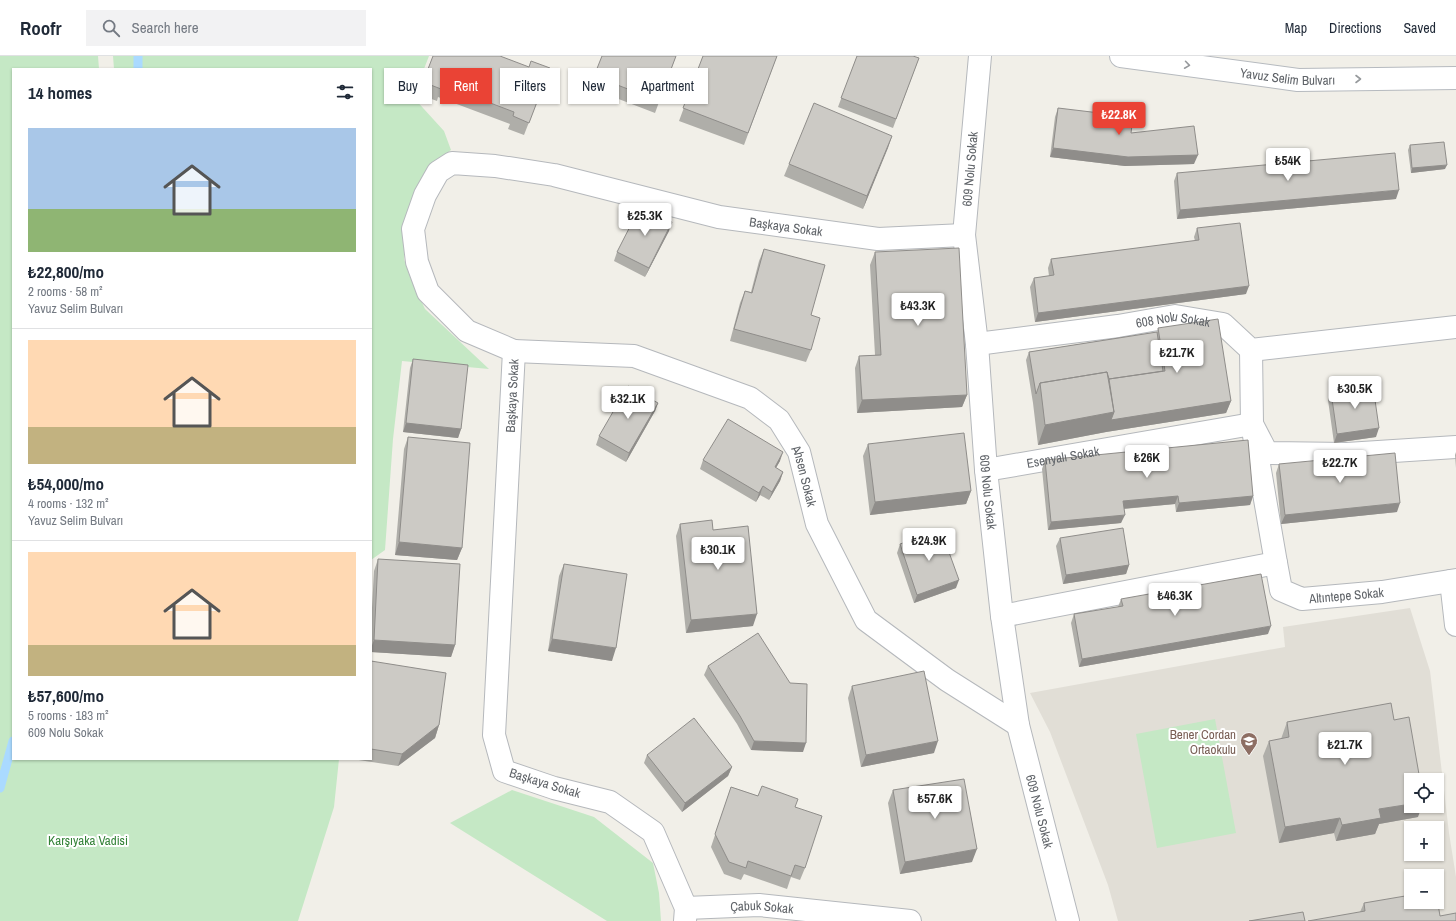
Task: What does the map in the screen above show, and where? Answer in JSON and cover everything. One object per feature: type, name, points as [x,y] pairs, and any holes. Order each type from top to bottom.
[{"type":"street","name":"609 Nolu Sokak","points":[[980,56],[964,235],[977,344],[986,470],[1002,616],[1018,725],[1068,921]]},
{"type":"street","name":"Yavuz Selim Bulvarı","points":[[1121,56],[1298,80],[1456,78]]},
{"type":"street","name":"Başkaya Sokak","points":[[686,915],[653,832],[610,802],[554,788],[504,771],[494,735],[514,351],[467,331],[428,292],[417,262],[413,229],[424,195],[438,172],[452,163],[495,166],[554,175],[719,217],[878,239],[964,235]]},
{"type":"street","name":"608 Nolu Sokak","points":[[977,344],[1118,326],[1175,316],[1222,324],[1252,350]]},
{"type":"street","points":[[1002,616],[1276,563],[1252,424],[1252,350],[1456,327]]},
{"type":"street","name":"Ahsen Sokak","points":[[514,351],[634,356],[750,398],[778,420],[800,452],[817,524],[866,620],[947,680],[1018,725]]},
{"type":"street","points":[[1252,424],[1267,453],[1347,454],[1456,447]]},
{"type":"street","name":"Esenyalı Sokak","points":[[986,470],[1252,424]]},
{"type":"street","name":"Altıntepe Sokak","points":[[1276,563],[1281,590],[1302,599],[1382,592],[1453,580]]},
{"type":"street","points":[[1453,580],[1456,625]]},
{"type":"street","name":"Çabuk Sokak","points":[[686,915],[759,905],[886,920],[910,921]]},
{"type":"shaded area","name":"Bener Cordan Ortaokulu","points":[[1410,608],[1430,671],[1442,773],[1404,773],[1404,813],[1444,813],[1444,790],[1456,877],[1456,921],[1118,921],[1108,885],[1050,732],[1030,693],[1285,647],[1283,627]]},
{"type":"green space","name":"Karşıyaka Vadisi","points":[[0,56],[98,56],[99,68],[12,68],[12,760],[339,760],[334,807],[298,921],[0,921]]},
{"type":"green space","points":[[113,56],[429,56],[424,68],[384,68],[384,104],[419,104],[444,131],[451,150],[433,163],[405,224],[404,259],[410,277],[425,309],[489,369],[402,361],[393,439],[385,550],[372,559],[372,68],[114,68]]},
{"type":"green space","points":[[1215,719],[1236,833],[1157,848],[1136,734]]},
{"type":"green space","points":[[512,790],[594,817],[653,863],[659,893],[661,921],[607,921],[450,823]]},
{"type":"building","points":[[433,56],[500,56],[529,67],[531,61],[550,68],[500,68],[500,104],[536,104],[529,123],[513,116],[514,112],[492,104],[492,68],[440,68],[440,89],[432,86],[432,68],[428,68]]},
{"type":"building","points":[[602,56],[676,56],[671,68],[627,68],[627,89],[619,86],[619,68],[597,68]]},
{"type":"building","points":[[703,56],[777,56],[748,133],[683,108],[685,104],[708,104],[708,68],[698,68]]},
{"type":"building","points":[[857,56],[913,56],[919,58],[896,119],[841,98]]},
{"type":"building","points":[[814,103],[892,136],[867,196],[789,164]]},
{"type":"building","points":[[1058,108],[1133,117],[1131,133],[1194,126],[1198,155],[1128,157],[1053,148]]},
{"type":"building","points":[[1444,142],[1447,165],[1412,168],[1410,145]]},
{"type":"building","points":[[1395,153],[1399,190],[1180,210],[1177,173]]},
{"type":"building","points":[[641,205],[672,222],[649,268],[617,252]]},
{"type":"building","points":[[1240,223],[1249,286],[1038,313],[1034,278],[1054,275],[1051,259],[1199,240],[1197,228]]},
{"type":"building","points":[[959,248],[967,395],[862,400],[859,356],[881,355],[875,252]]},
{"type":"building","points":[[764,249],[825,265],[811,315],[820,318],[811,350],[734,329],[745,291],[752,293]]},
{"type":"building","points":[[1218,319],[1231,401],[1111,420],[1114,412],[1109,379],[1165,371],[1158,328]]},
{"type":"building","points":[[1157,332],[1163,371],[1109,379],[1107,372],[1040,383],[1036,394],[1029,352]]},
{"type":"building","points":[[413,359],[468,365],[461,429],[406,423]]},
{"type":"building","points":[[1107,372],[1114,412],[1045,425],[1040,383]]},
{"type":"building","points":[[628,386],[658,403],[629,453],[599,436]]},
{"type":"building","points":[[1373,386],[1379,428],[1337,434],[1331,392]]},
{"type":"building","points":[[728,419],[783,452],[775,467],[783,472],[772,492],[763,486],[759,493],[703,460]]},
{"type":"building","points":[[964,433],[971,491],[875,502],[868,444]]},
{"type":"building","points":[[408,437],[470,443],[462,548],[399,542]]},
{"type":"building","points":[[1248,440],[1253,496],[1179,503],[1178,496],[1123,501],[1125,515],[1051,522],[1045,460]]},
{"type":"building","points":[[1395,453],[1400,503],[1285,515],[1279,464]]},
{"type":"building","points":[[712,520],[713,530],[748,526],[757,614],[691,620],[680,524]]},
{"type":"building","points":[[1123,528],[1129,565],[1066,575],[1060,538]]},
{"type":"building","points":[[941,530],[959,580],[917,595],[900,544]]},
{"type":"building","points":[[378,559],[460,564],[455,645],[374,640]]},
{"type":"building","points":[[564,564],[627,574],[616,648],[552,639]]},
{"type":"building","points":[[1261,574],[1271,626],[1082,659],[1074,614],[1123,606],[1121,599]]},
{"type":"building","points":[[758,633],[790,683],[807,684],[806,743],[754,741],[708,666]]},
{"type":"building","points":[[372,661],[446,673],[439,725],[402,754],[372,749]]},
{"type":"building","points":[[924,671],[938,741],[866,755],[852,686]]},
{"type":"building","points":[[1391,703],[1394,720],[1409,717],[1419,773],[1404,773],[1404,805],[1379,809],[1381,818],[1342,825],[1340,818],[1285,827],[1269,741],[1289,737],[1287,722]]},
{"type":"building","points":[[694,718],[732,767],[685,803],[647,755]]},
{"type":"building","points":[[964,779],[977,849],[905,862],[893,790]]},
{"type":"building","points":[[762,786],[798,799],[795,807],[822,816],[805,868],[795,865],[791,876],[748,861],[746,868],[729,862],[715,834],[731,787],[758,796]]},
{"type":"building","points":[[1404,896],[1404,909],[1439,909],[1440,916],[1456,913],[1456,921],[1308,921],[1365,911],[1364,903]]},
{"type":"building","points":[[1303,912],[1305,921],[1249,921]]},
{"type":"waterway","points":[[138,56],[138,68]]},
{"type":"waterway","points":[[0,788],[12,745]]},
{"type":"place","name":"Bener Cordan Ortaokulu","points":[[1249,756]]}]
